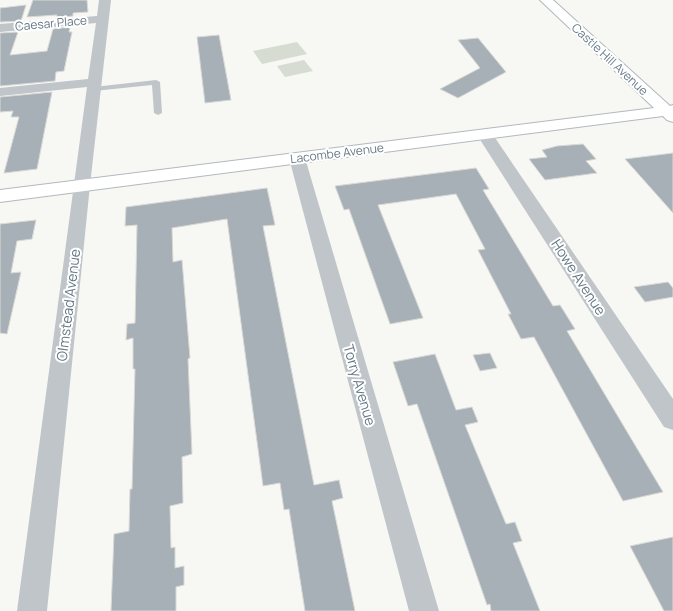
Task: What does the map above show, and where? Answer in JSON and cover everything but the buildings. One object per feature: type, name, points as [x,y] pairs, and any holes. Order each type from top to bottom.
[{"type":"main road","name":"Castle Hill Avenue","points":[[546,0],[671,113]]},
{"type":"main road","name":"Lacombe Avenue","points":[[0,196],[297,158],[671,113]]},
{"type":"street","name":"Caesar Place","points":[[0,28],[104,9]]},
{"type":"street","name":"Olmstead Avenue","points":[[32,611],[104,9]]},
{"type":"street","points":[[0,92],[94,86]]},
{"type":"street","name":"Howe Avenue","points":[[485,135],[673,419]]},
{"type":"street","name":"Torry Avenue","points":[[297,158],[424,611]]},
{"type":"lane","points":[[94,86],[156,82],[158,113]]},
{"type":"shaded area","points":[[297,42],[307,54],[262,64],[253,51]]},
{"type":"shaded area","points":[[304,60],[313,71],[285,77],[277,66]]}]
